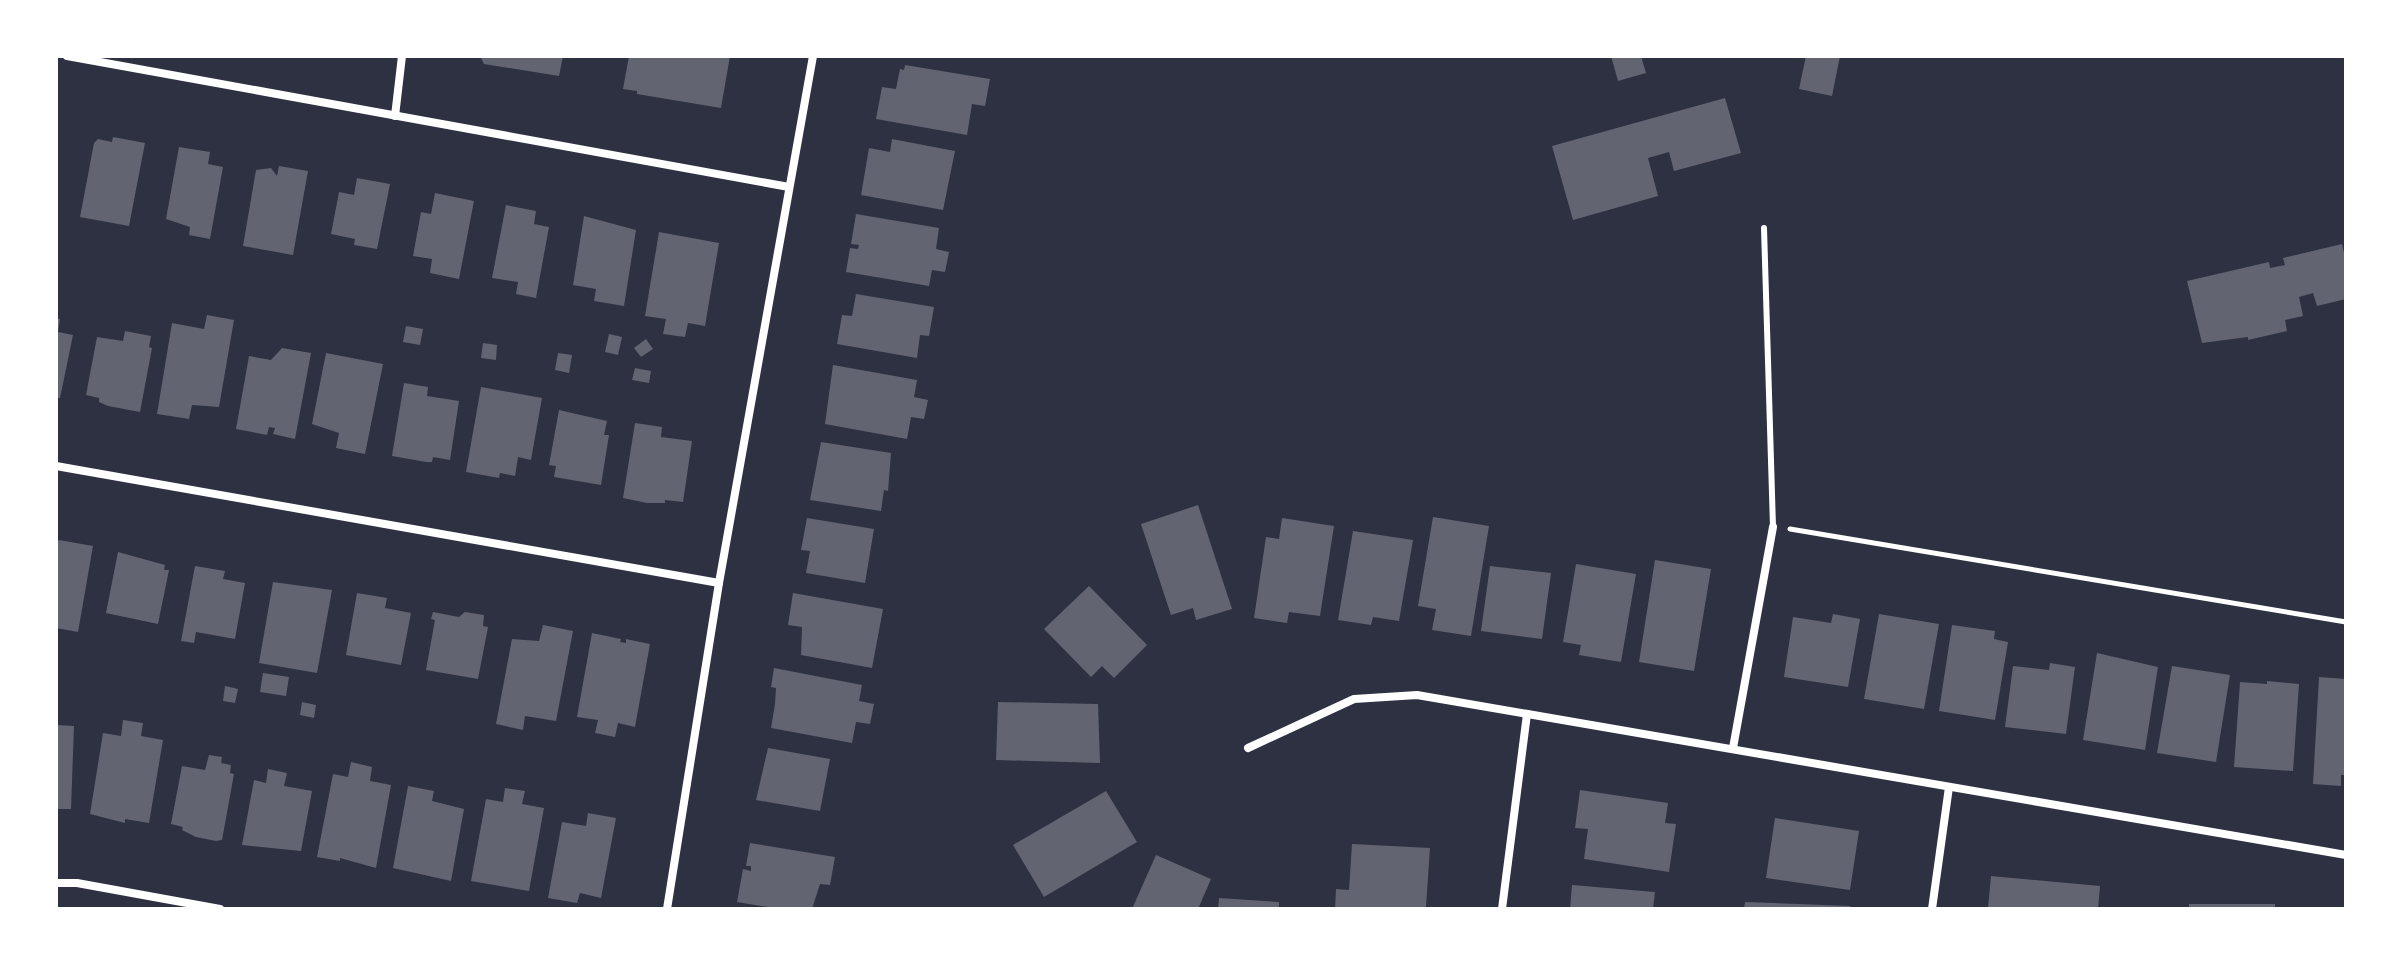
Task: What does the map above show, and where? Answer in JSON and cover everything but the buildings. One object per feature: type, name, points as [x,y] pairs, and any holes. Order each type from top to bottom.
[{"type":"street","points":[[67,56],[789,187]]},
{"type":"street","points":[[395,116],[402,56]]},
{"type":"street","points":[[667,909],[719,583],[813,56]]},
{"type":"street","points":[[56,466],[719,583]]},
{"type":"street","points":[[1733,748],[1773,527]]},
{"type":"street","points":[[1248,748],[1354,699],[1417,695],[2346,855]]},
{"type":"street","points":[[1502,909],[1527,714]]},
{"type":"street","points":[[1932,909],[1949,787]]},
{"type":"street","points":[[56,883],[77,883],[220,909]]},
{"type":"lane","points":[[1764,228],[1773,527]]},
{"type":"path","points":[[1773,527],[2346,622]]}]
